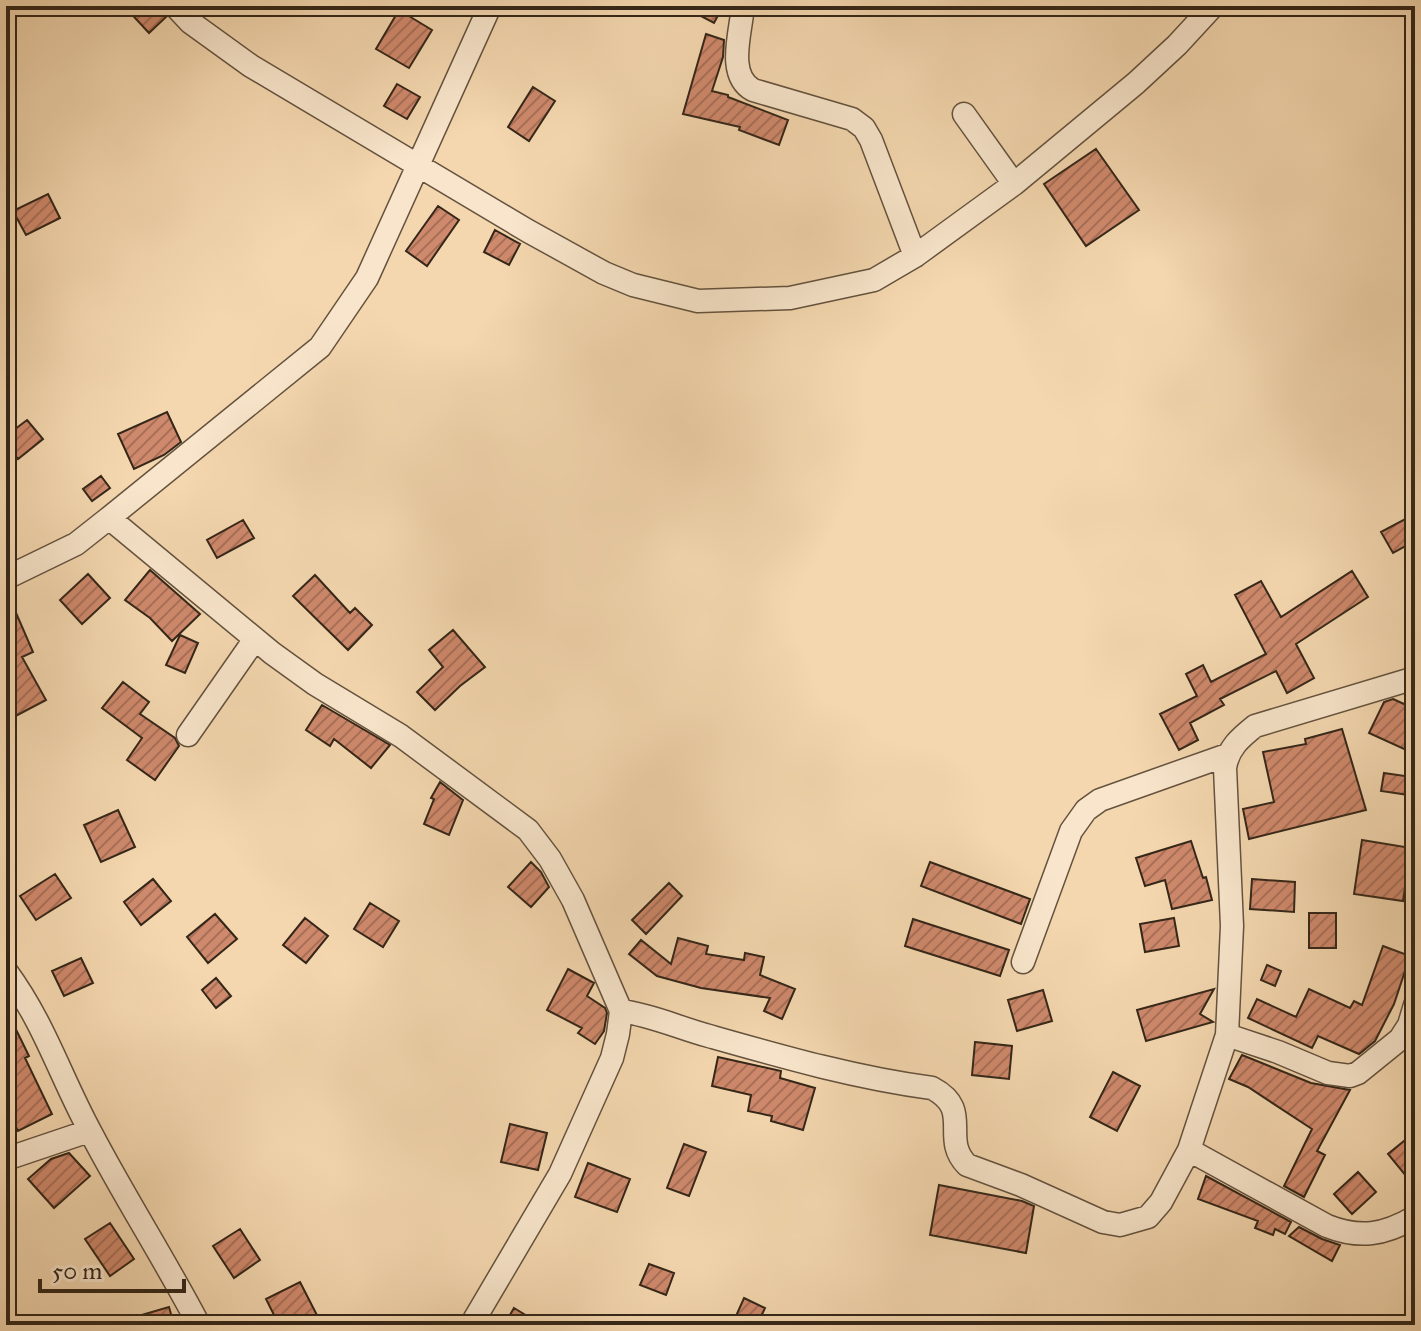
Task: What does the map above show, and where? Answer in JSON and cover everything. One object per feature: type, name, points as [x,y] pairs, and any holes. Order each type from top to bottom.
[{"type":"street","points":[[175,6],[190,22],[251,66],[418,167],[604,273],[633,285],[698,301],[790,298],[874,280],[915,256],[1014,184],[1136,83],[1213,6]]},
{"type":"street","points":[[6,578],[76,544],[320,347],[367,278],[490,6]]},
{"type":"street","points":[[743,6],[737,63],[738,76],[743,84],[753,90],[852,119],[864,128],[915,256]]},
{"type":"street","points":[[964,114],[1014,184]]},
{"type":"street","points":[[109,518],[255,639],[315,684],[401,736],[528,830],[550,859],[573,900],[621,1011],[618,1034],[612,1058],[560,1174],[471,1325]]},
{"type":"street","points":[[188,735],[255,639]]},
{"type":"street","points":[[1023,962],[1071,831],[1086,810],[1100,800],[1227,755],[1240,738],[1255,726],[1415,678]]},
{"type":"street","points":[[621,1011],[648,1015],[705,1035],[831,1070],[932,1088],[942,1093],[955,1111],[957,1152],[967,1165],[1021,1185],[1103,1222],[1120,1225],[1148,1217],[1161,1202],[1189,1150],[1227,1035],[1232,926],[1226,810],[1227,755]]},
{"type":"street","points":[[6,971],[27,999],[89,1131],[199,1325]]},
{"type":"street","points":[[1227,1035],[1328,1073],[1350,1076],[1400,1039],[1409,1025],[1415,1005]]},
{"type":"street","points":[[6,1159],[89,1131]]},
{"type":"street","points":[[1189,1150],[1342,1232],[1364,1235],[1384,1231],[1415,1217]]},
{"type":"building","points":[[124,6],[157,6],[166,17],[149,33]]},
{"type":"building","points":[[682,6],[723,6],[714,23]]},
{"type":"building","points":[[399,10],[432,30],[409,68],[376,49]]},
{"type":"building","points":[[706,34],[724,40],[723,57],[712,91],[788,120],[779,145],[739,130],[740,127],[683,114]]},
{"type":"building","points":[[397,84],[420,97],[407,119],[384,106]]},
{"type":"building","points":[[533,87],[555,101],[529,141],[508,127]]},
{"type":"building","points":[[1096,149],[1139,210],[1086,246],[1044,184]]},
{"type":"building","points":[[48,194],[60,218],[26,235],[13,211]]},
{"type":"building","points":[[438,206],[459,220],[427,266],[406,251]]},
{"type":"building","points":[[495,230],[520,244],[509,265],[484,252]]},
{"type":"building","points":[[167,412],[181,442],[164,455],[134,469],[118,434]]},
{"type":"building","points":[[27,420],[43,439],[18,459],[6,445],[6,436]]},
{"type":"building","points":[[101,476],[110,488],[92,501],[83,489]]},
{"type":"building","points":[[1409,517],[1415,528],[1415,541],[1393,553],[1381,532]]},
{"type":"building","points":[[243,520],[254,538],[217,558],[207,540]]},
{"type":"building","points":[[150,570],[200,614],[172,641],[150,618],[125,600]]},
{"type":"building","points":[[1352,571],[1368,597],[1296,644],[1314,678],[1287,693],[1276,671],[1220,699],[1224,705],[1190,723],[1198,740],[1179,750],[1160,714],[1197,696],[1186,674],[1203,665],[1211,682],[1266,654],[1235,595],[1261,581],[1281,617]]},
{"type":"building","points":[[88,574],[110,598],[82,624],[60,600]]},
{"type":"building","points":[[315,575],[350,613],[355,608],[372,625],[348,650],[293,596]]},
{"type":"building","points":[[7,592],[33,652],[22,657],[46,700],[6,721]]},
{"type":"building","points":[[453,630],[485,667],[435,710],[417,692],[443,667],[429,650]]},
{"type":"building","points":[[180,635],[198,643],[185,673],[166,665]]},
{"type":"building","points":[[123,682],[149,702],[140,714],[175,738],[179,746],[155,780],[127,760],[142,738],[102,708]]},
{"type":"building","points":[[1393,699],[1415,709],[1415,754],[1369,733],[1384,702]]},
{"type":"building","points":[[322,705],[390,745],[371,768],[334,739],[330,746],[306,730]]},
{"type":"building","points":[[1342,729],[1366,810],[1249,839],[1243,809],[1274,802],[1263,752],[1306,744],[1305,739]]},
{"type":"building","points":[[1384,773],[1412,777],[1409,795],[1381,791]]},
{"type":"building","points":[[440,782],[463,800],[449,835],[424,824],[434,799],[431,798]]},
{"type":"building","points":[[118,810],[135,847],[101,862],[84,825]]},
{"type":"building","points":[[1362,840],[1411,848],[1403,901],[1354,894]]},
{"type":"building","points":[[1191,841],[1212,900],[1172,909],[1165,880],[1145,886],[1136,858]]},
{"type":"building","points":[[531,862],[549,887],[531,907],[508,887]]},
{"type":"building","points":[[930,862],[1030,899],[1021,924],[921,886]]},
{"type":"building","points":[[55,874],[71,898],[36,920],[20,896]]},
{"type":"building","points":[[153,879],[171,901],[141,925],[124,902]]},
{"type":"building","points":[[1252,879],[1295,882],[1294,912],[1250,909]]},
{"type":"building","points":[[669,883],[682,896],[646,934],[632,920]]},
{"type":"building","points":[[370,903],[399,921],[383,947],[354,929]]},
{"type":"building","points":[[1309,913],[1336,913],[1336,948],[1309,948]]},
{"type":"building","points":[[215,914],[237,939],[208,963],[187,937]]},
{"type":"building","points":[[305,918],[328,936],[306,963],[283,945]]},
{"type":"building","points":[[1174,918],[1179,946],[1145,952],[1140,924]]},
{"type":"building","points":[[913,919],[1009,950],[1000,976],[905,946]]},
{"type":"building","points":[[678,938],[708,946],[706,954],[744,960],[745,953],[764,957],[760,975],[795,989],[782,1019],[764,1011],[770,998],[701,988],[657,976],[629,954],[641,940],[671,964]]},
{"type":"building","points":[[1383,946],[1410,956],[1394,1004],[1375,1041],[1359,1054],[1318,1036],[1312,1048],[1248,1018],[1257,999],[1296,1017],[1309,989],[1350,1008],[1354,1001],[1362,1005]]},
{"type":"building","points":[[81,958],[93,983],[64,996],[52,971]]},
{"type":"building","points":[[1267,965],[1281,971],[1275,986],[1261,980]]},
{"type":"building","points":[[568,969],[594,983],[587,996],[605,1008],[607,1013],[604,1031],[595,1044],[578,1033],[582,1028],[547,1010]]},
{"type":"building","points":[[216,978],[231,996],[216,1008],[202,990]]},
{"type":"building","points":[[1214,989],[1200,1014],[1213,1022],[1146,1041],[1137,1010]]},
{"type":"building","points":[[1043,990],[1052,1021],[1017,1031],[1008,1000]]},
{"type":"building","points":[[6,1009],[52,1114],[18,1131],[6,1107]]},
{"type":"building","points":[[975,1042],[1012,1046],[1009,1079],[972,1075]]},
{"type":"building","points":[[1242,1055],[1311,1083],[1350,1090],[1317,1151],[1325,1155],[1304,1197],[1284,1186],[1312,1129],[1248,1087],[1229,1079]]},
{"type":"building","points":[[718,1057],[781,1071],[780,1078],[815,1088],[803,1130],[771,1121],[772,1116],[748,1111],[751,1095],[712,1086]]},
{"type":"building","points":[[1113,1072],[1140,1086],[1117,1131],[1090,1117]]},
{"type":"building","points":[[510,1124],[547,1133],[538,1170],[501,1162]]},
{"type":"building","points":[[1415,1132],[1415,1187],[1388,1154]]},
{"type":"building","points":[[684,1144],[706,1152],[689,1196],[667,1188]]},
{"type":"building","points":[[69,1153],[90,1176],[54,1208],[28,1179],[51,1159]]},
{"type":"building","points":[[588,1163],[630,1179],[617,1212],[575,1197]]},
{"type":"building","points":[[1358,1172],[1376,1192],[1352,1214],[1334,1194]]},
{"type":"building","points":[[1206,1176],[1291,1222],[1285,1234],[1275,1229],[1273,1235],[1255,1228],[1258,1221],[1198,1199]]},
{"type":"building","points":[[939,1185],[1034,1206],[1026,1253],[930,1235]]},
{"type":"building","points":[[110,1223],[134,1259],[110,1276],[85,1239]]},
{"type":"building","points":[[1299,1227],[1340,1245],[1332,1261],[1289,1236]]},
{"type":"building","points":[[240,1229],[260,1260],[234,1278],[213,1246]]},
{"type":"building","points":[[649,1264],[674,1273],[666,1295],[640,1285]]},
{"type":"building","points":[[300,1282],[322,1325],[279,1325],[266,1299]]},
{"type":"building","points":[[744,1298],[765,1308],[757,1325],[732,1325]]},
{"type":"building","points":[[169,1307],[174,1325],[121,1325],[121,1321]]},
{"type":"building","points":[[514,1308],[542,1325],[504,1325]]}]
